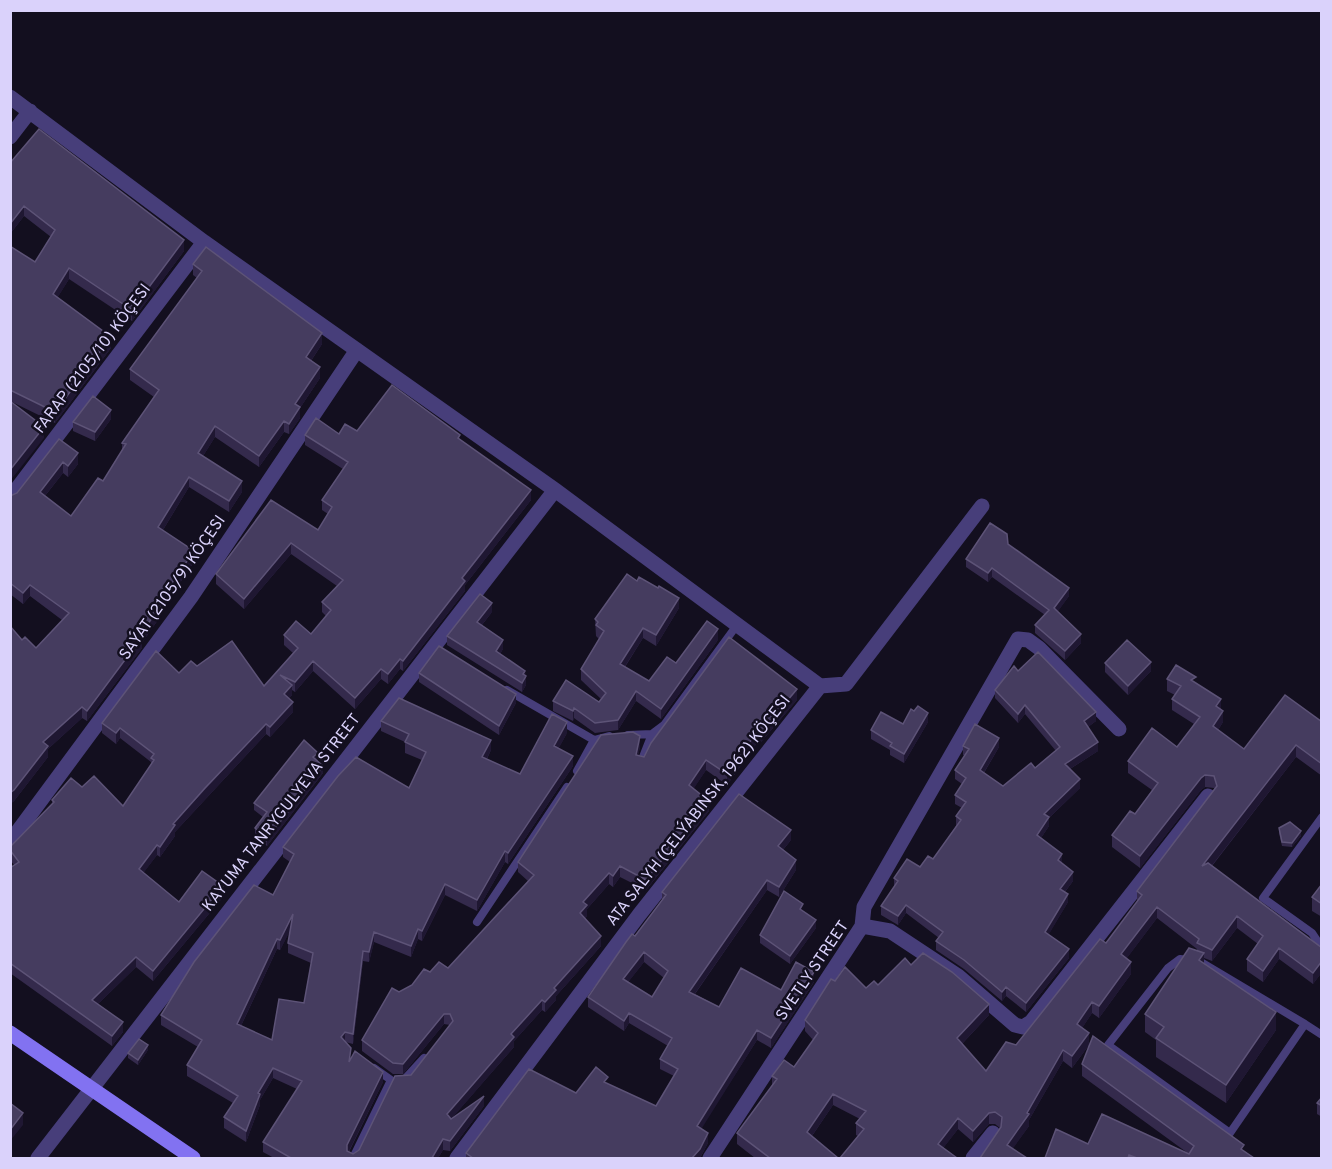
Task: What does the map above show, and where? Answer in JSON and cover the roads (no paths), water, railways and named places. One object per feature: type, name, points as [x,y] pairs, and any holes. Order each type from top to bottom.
[{"type":"street","points":[[10,97],[204,242],[555,490],[820,686],[846,684],[982,506]]},
{"type":"street","points":[[10,137],[30,111]]},
{"type":"street","name":"FARAP (2105/10) KÖÇESI","points":[[10,498],[204,242]]},
{"type":"street","name":"SAÝAT (2105/9) KÖÇESI","points":[[10,842],[191,597],[357,350]]},
{"type":"street","name":"KAYUMA TANRYGULYEVA STREET","points":[[38,1158],[440,648],[555,490]]},
{"type":"street","points":[[862,926],[864,907],[1018,639],[1028,640],[1039,648],[1119,729]]},
{"type":"street","name":"ATA SALYH (ÇELÝABINSK, 1962) KÖÇESI","points":[[457,1158],[639,915],[820,686]]},
{"type":"street","name":"SVETLY STREET","points":[[710,1158],[862,926],[890,931],[958,976],[1015,1025],[1023,1027],[1031,1022],[1208,796]]},
{"type":"street","points":[[10,1033],[193,1158]]},
{"type":"street","points":[[973,1158],[993,1133]]},
{"type":"lane","points":[[641,762],[652,734],[664,725],[737,625]]},
{"type":"lane","points":[[495,682],[544,713],[594,740],[616,735],[652,734]]},
{"type":"lane","points":[[477,922],[582,764],[594,740]]},
{"type":"lane","points":[[1322,817],[1263,898],[1312,933],[1322,948]]},
{"type":"lane","points":[[1305,1024],[1230,1133],[1108,1045],[1168,968],[1180,959],[1198,961],[1305,1024],[1322,1035]]},
{"type":"lane","points":[[364,1061],[391,1080],[406,1081],[433,1047]]},
{"type":"lane","points":[[353,1158],[391,1080]]}]
